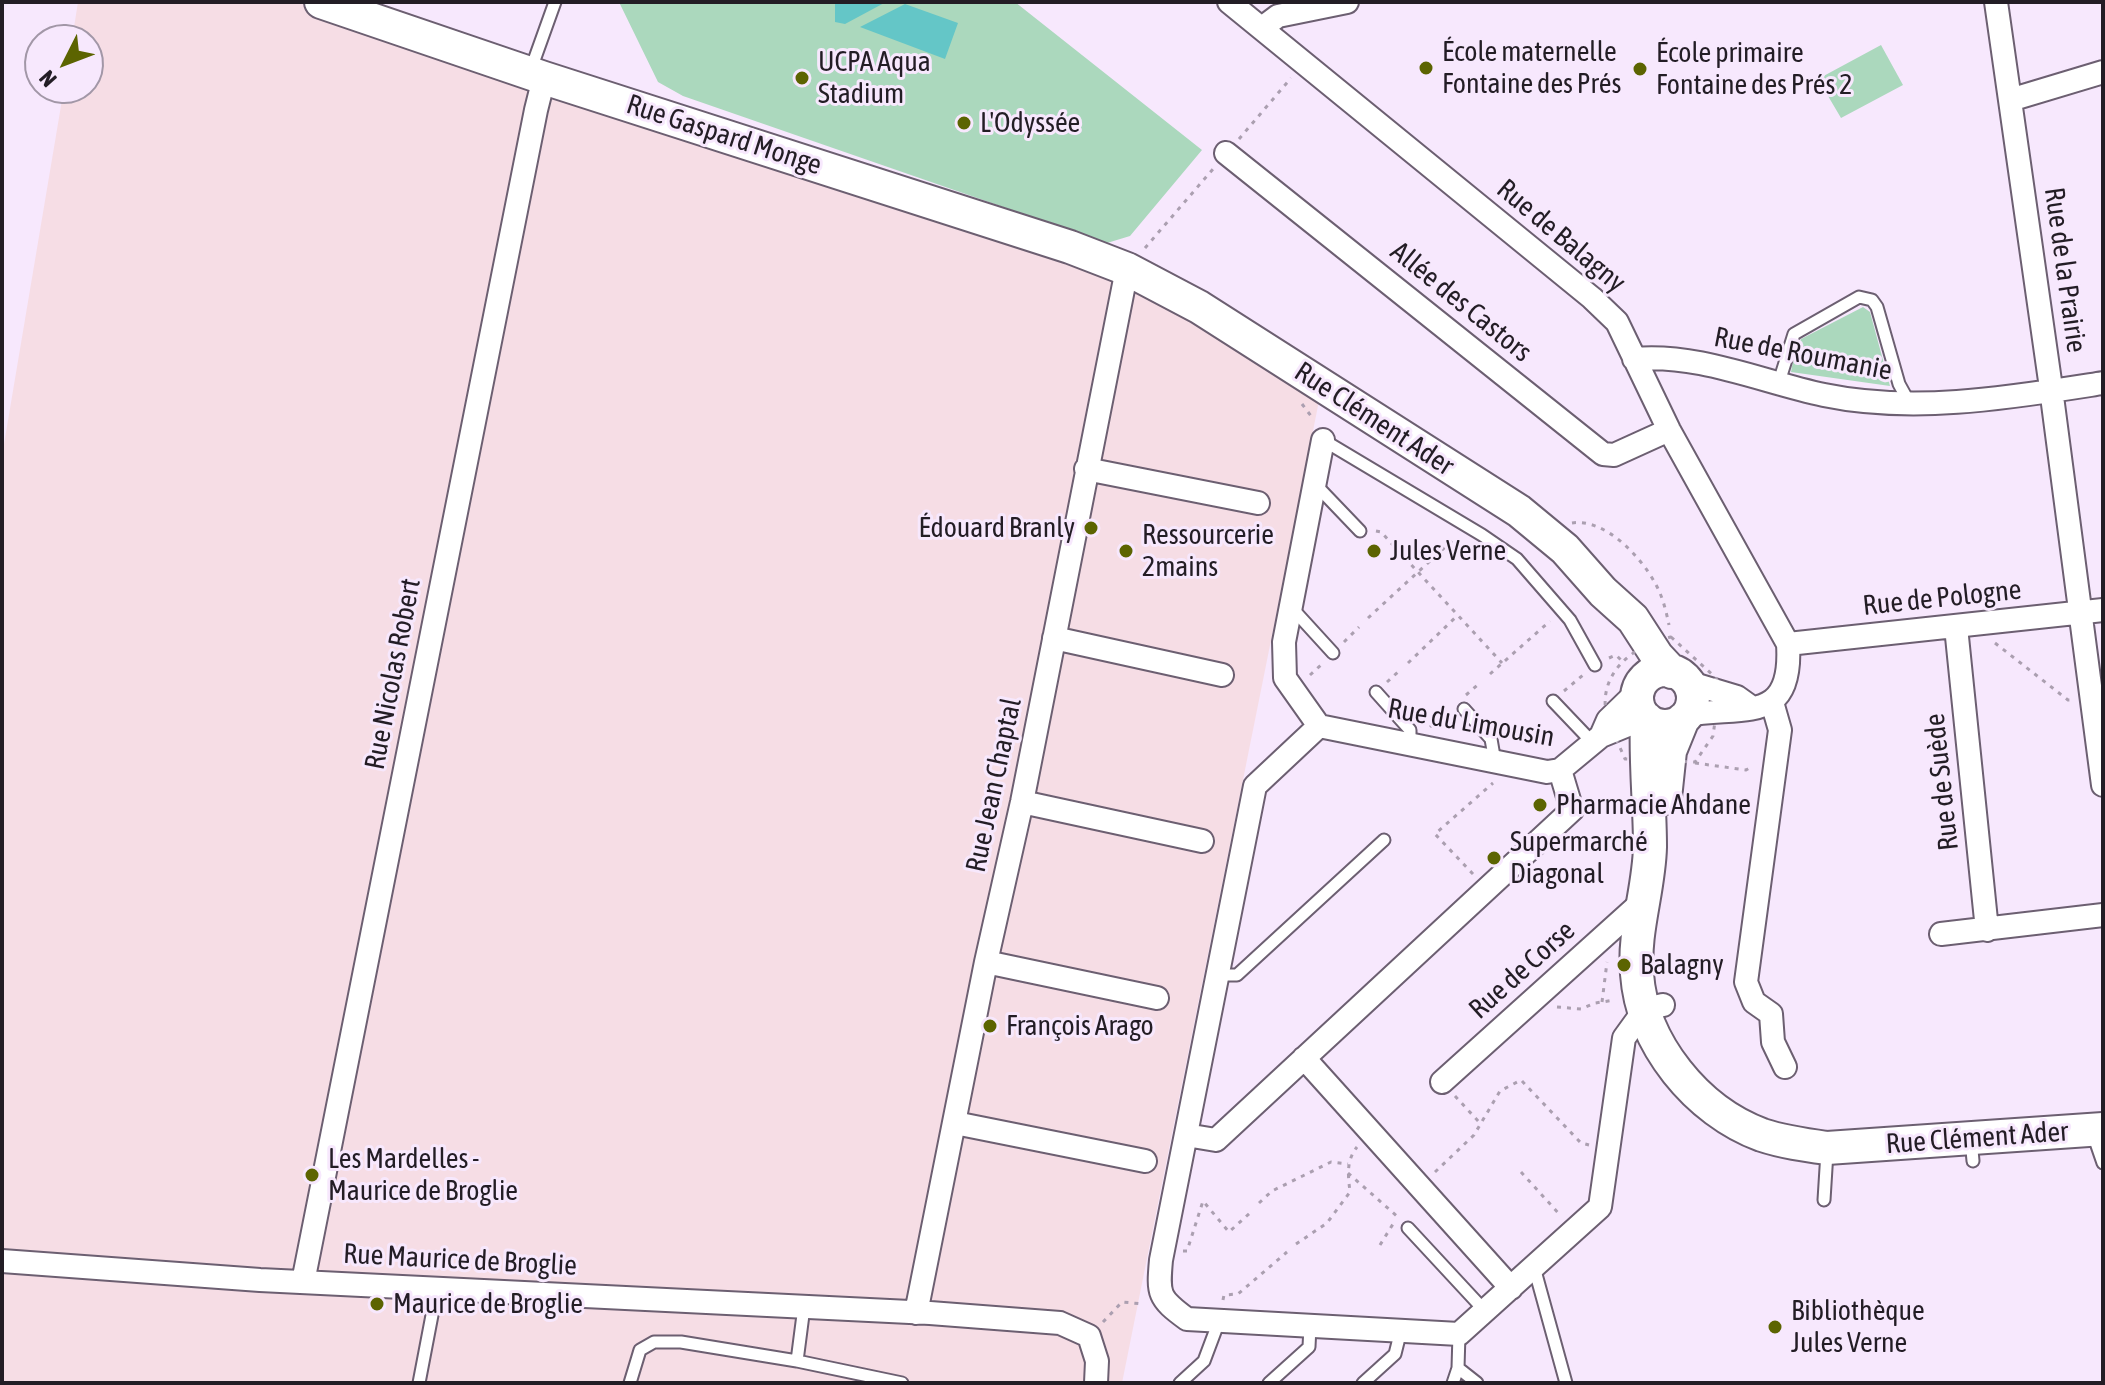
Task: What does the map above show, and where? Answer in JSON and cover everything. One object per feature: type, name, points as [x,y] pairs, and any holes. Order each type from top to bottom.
[{"type":"street","name":"Rue Gaspard Monge","points":[[321,2],[537,76],[1070,247],[1127,269]]},
{"type":"street","name":"Rue de Balagny","points":[[1229,2],[1592,298],[1617,322],[1669,430],[1788,644]]},
{"type":"street","points":[[1262,28],[1278,16],[1347,2]]},
{"type":"street","name":"Rue de la Prairie","points":[[1996,2],[2102,771]]},
{"type":"street","points":[[2010,100],[2103,72]]},
{"type":"street","name":"Rue Nicolas Robert","points":[[303,1282],[536,110],[537,76]]},
{"type":"street","name":"Allée des Castors","points":[[1226,153],[1603,454],[1614,455],[1669,430]]},
{"type":"street","name":"Rue Jean Chaptal","points":[[916,1313],[986,962],[1022,802],[1127,269]]},
{"type":"street","name":"Rue Clément Ader","points":[[1127,269],[1199,307],[1519,511],[1565,549],[1603,592],[1633,619],[1657,656],[1680,677]]},
{"type":"street","name":"Rue de Roumanie","points":[[1634,359],[1663,356],[1825,395],[1910,405],[2103,383]]},
{"type":"street","points":[[1323,440],[1284,642],[1285,678],[1319,726],[1255,786],[1163,1250],[1159,1289],[1169,1306],[1187,1319],[1459,1334],[1600,1207],[1624,1038],[1647,1013]]},
{"type":"street","points":[[1086,469],[1258,503]]},
{"type":"street","name":"Rue Clément Ader","points":[[1603,592],[1643,703],[1650,849],[1642,902],[1637,974],[1658,1042],[1674,1069],[1721,1113],[1761,1134],[1793,1143],[1839,1148],[1972,1150],[2097,1129]]},
{"type":"street","name":"Rue de Pologne","points":[[1788,644],[2103,610]]},
{"type":"street","name":"Rue de Suède","points":[[1965,626],[1987,930]]},
{"type":"street","points":[[1054,638],[1222,675]]},
{"type":"street","points":[[1685,717],[1717,711],[1738,712],[1762,704],[1788,681],[1788,644]]},
{"type":"street","points":[[1680,677],[1693,695],[1685,717],[1677,724],[1661,726],[1643,703],[1652,674],[1680,677],[1762,704],[1780,730],[1746,982],[1754,1002],[1771,1014],[1773,1042],[1785,1067]]},
{"type":"street","name":"Rue du Limousin","points":[[1319,726],[1547,772],[1560,770],[1597,739],[1608,720],[1643,703]]},
{"type":"street","name":"Rue Clément Ader","points":[[1647,1013],[1655,961],[1655,920],[1670,751],[1685,717]]},
{"type":"street","points":[[1186,1135],[1216,1140],[1572,810],[1560,770]]},
{"type":"street","points":[[1022,802],[1202,841]]},
{"type":"street","name":"Rue de Corse","points":[[1442,1082],[1642,902]]},
{"type":"street","points":[[1941,934],[2103,915]]},
{"type":"street","points":[[986,962],[1157,998]]},
{"type":"street","points":[[1304,1058],[1511,1288]]},
{"type":"street","points":[[955,1123],[1145,1161]]},
{"type":"street","name":"Rue Maurice de Broglie","points":[[2,1261],[303,1282],[916,1313],[1060,1323],[1089,1336]]},
{"type":"street","points":[[1089,1336],[1097,1361],[1096,1383]]},
{"type":"lane","points":[[537,76],[555,2]]},
{"type":"lane","points":[[1779,382],[1794,334],[1859,297],[1872,300],[1877,307],[1899,384],[1910,405]]},
{"type":"lane","points":[[1323,440],[1517,559],[1562,611],[1595,665]]},
{"type":"lane","points":[[1315,483],[1360,531]]},
{"type":"lane","points":[[1291,606],[1333,653]]},
{"type":"lane","points":[[1376,692],[1410,730],[1410,745]]},
{"type":"lane","points":[[1553,701],[1597,739]]},
{"type":"lane","points":[[1464,709],[1491,739],[1495,762]]},
{"type":"lane","points":[[1218,975],[1237,975],[1384,840]]},
{"type":"lane","points":[[2097,1129],[2103,1163]]},
{"type":"lane","points":[[1824,1200],[1839,1148]]},
{"type":"lane","points":[[1408,1228],[1485,1311]]},
{"type":"lane","points":[[1534,1267],[1566,1383]]},
{"type":"lane","points":[[419,1383],[437,1289]]},
{"type":"lane","points":[[797,1361],[804,1307]]},
{"type":"lane","points":[[1180,1383],[1204,1361],[1219,1321]]},
{"type":"lane","points":[[1269,1383],[1309,1347],[1310,1326]]},
{"type":"lane","points":[[1363,1383],[1395,1354],[1401,1330]]},
{"type":"lane","points":[[1453,1383],[1458,1368],[1459,1334]]},
{"type":"lane","points":[[630,1383],[640,1350],[654,1342],[681,1342],[797,1361],[902,1383]]},
{"type":"lane","points":[[1458,1368],[1477,1383]]},
{"type":"path","points":[[1545,531],[1577,522],[1597,527],[1611,535],[1642,564],[1654,581],[1663,599],[1671,637]]},
{"type":"path","points":[[1368,618],[1467,526]]},
{"type":"path","points":[[1360,531],[1381,532],[1502,663]]},
{"type":"path","points":[[1490,674],[1562,611]]},
{"type":"path","points":[[1408,663],[1458,615]]},
{"type":"path","points":[[1965,626],[2068,700],[2091,698]]},
{"type":"path","points":[[1410,745],[1481,682]]},
{"type":"path","points":[[1487,889],[1435,834],[1495,780],[1495,762]]},
{"type":"path","points":[[1695,762],[1746,770],[1757,764]]},
{"type":"path","points":[[1602,1002],[1610,931]]},
{"type":"path","points":[[1537,997],[1550,1008],[1581,1009],[1616,1000],[1647,1013]]},
{"type":"path","points":[[1380,1245],[1419,1186],[1474,1135],[1500,1091],[1521,1080],[1581,1143],[1609,1148]]},
{"type":"path","points":[[1442,1082],[1480,1123]]},
{"type":"path","points":[[1296,1244],[1327,1223],[1350,1192],[1350,1155],[1370,1132]]},
{"type":"path","points":[[1259,1203],[1272,1191],[1331,1162],[1349,1164]]},
{"type":"path","points":[[1521,1172],[1575,1230]]},
{"type":"path","points":[[1348,1173],[1408,1228]]},
{"type":"path","points":[[1163,1250],[1187,1251],[1203,1201],[1229,1232],[1251,1212]]},
{"type":"path","points":[[1219,1321],[1224,1295],[1238,1294],[1287,1252]]},
{"type":"path","points":[[1089,1336],[1122,1302]]},
{"type":"shaded area","points":[[78,2],[374,2],[571,71],[1045,228],[1325,371],[1122,1383],[2,1383],[2,456],[61,104],[104,104],[104,24],[75,24]]},
{"type":"shaded area","name":"L'Odyssée","points":[[619,2],[1015,2],[1202,150],[1130,236],[1107,243],[683,96],[658,82]]},
{"type":"shaded area","points":[[835,2],[886,2],[845,24],[835,22]]},
{"type":"shaded area","points":[[905,4],[958,23],[945,59],[860,27]]},
{"type":"shaded area","points":[[1881,45],[1903,85],[1841,118],[1818,79]]},
{"type":"shaded area","points":[[1863,307],[1870,312],[1890,386],[1791,372],[1795,350],[1801,339]]},
{"type":"place","name":"École maternelle Fontaine des Prés","points":[[1426,68]]},
{"type":"place","name":"École primaire Fontaine des Prés 2","points":[[1640,69]]},
{"type":"place","name":"UCPA Aqua Stadium","points":[[802,78]]},
{"type":"place","name":"L'Odyssée","points":[[964,123]]},
{"type":"place","name":"Édouard Branly","points":[[1091,528]]},
{"type":"place","name":"Ressourcerie 2mains","points":[[1126,551]]},
{"type":"place","name":"Jules Verne","points":[[1374,551]]},
{"type":"place","name":"Pharmacie Ahdane","points":[[1540,805]]},
{"type":"place","name":"Supermarché Diagonal","points":[[1494,858]]},
{"type":"place","name":"Balagny","points":[[1624,965]]},
{"type":"place","name":"François Arago","points":[[990,1026]]},
{"type":"place","name":"Les Mardelles - Maurice de Broglie","points":[[312,1175]]},
{"type":"place","name":"Maurice de Broglie","points":[[377,1304]]},
{"type":"place","name":"Bibliothèque Jules Verne","points":[[1775,1327]]}]
